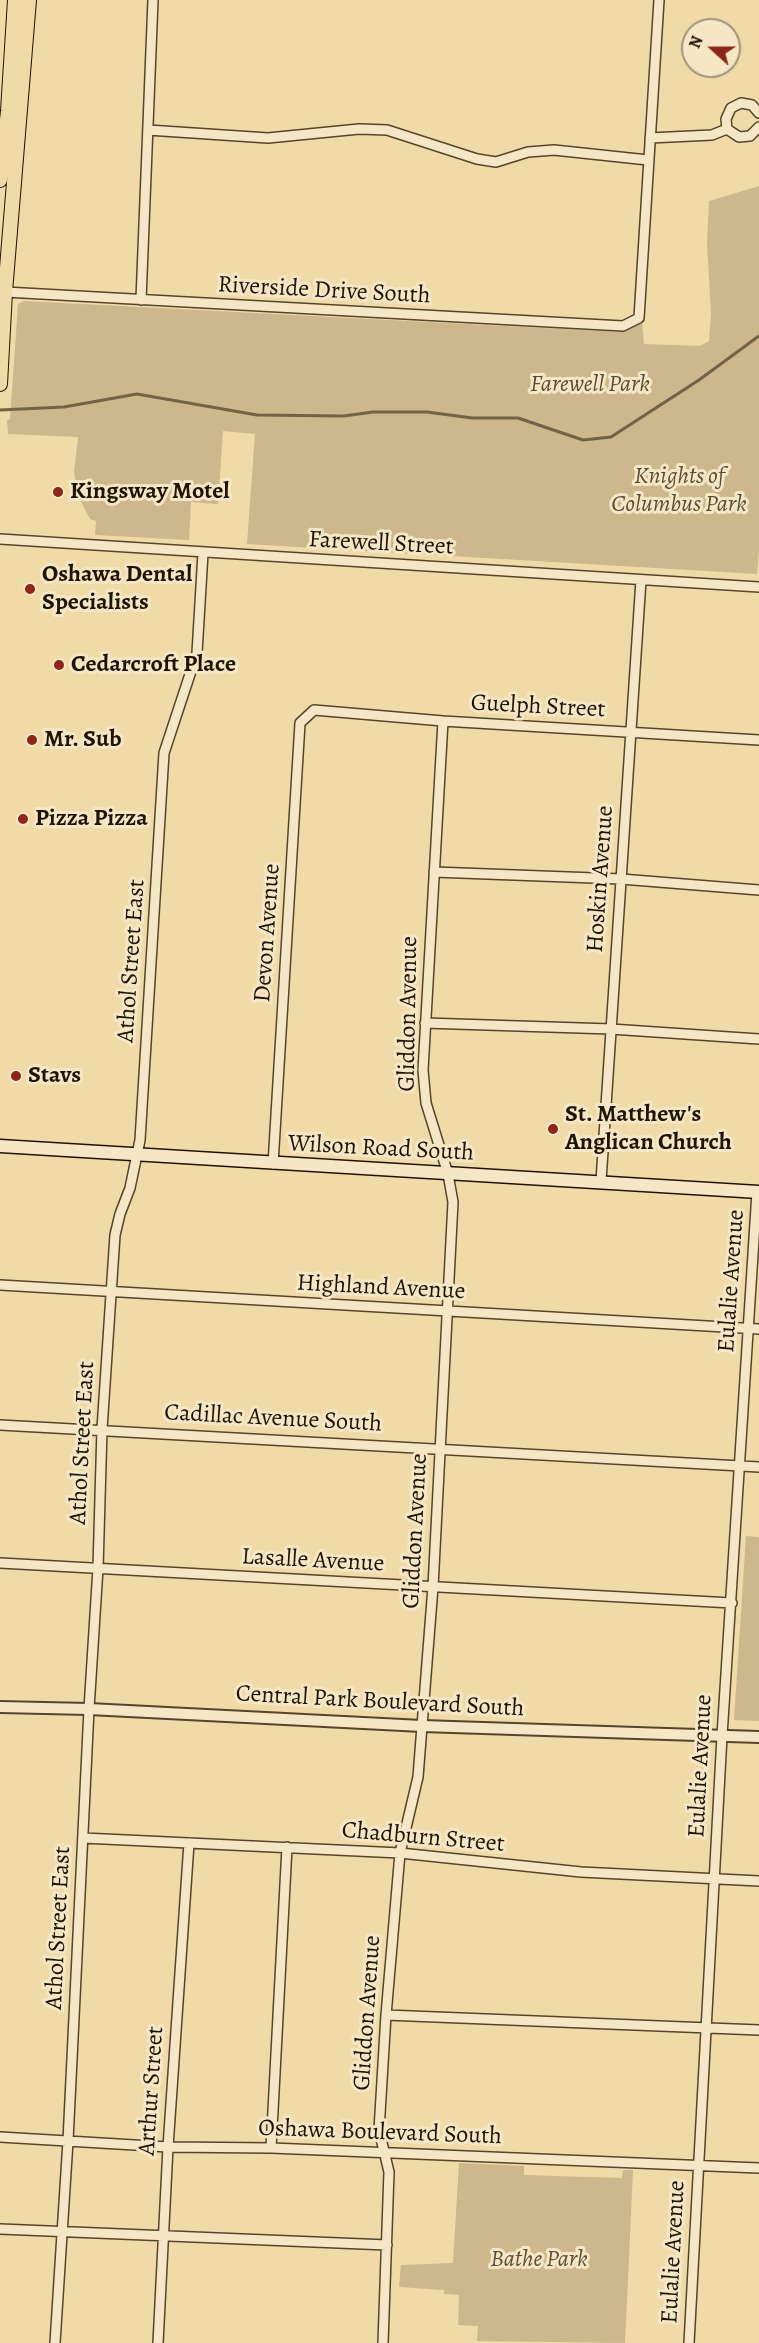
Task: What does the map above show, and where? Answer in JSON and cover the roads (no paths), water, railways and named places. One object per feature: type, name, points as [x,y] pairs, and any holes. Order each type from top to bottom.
[{"type":"main road","points":[[0,180],[8,122],[15,0]]},
{"type":"main road","points":[[0,384],[4,292],[28,0]]},
{"type":"main road","name":"Wilson Road South","points":[[0,1146],[758,1192]]},
{"type":"street","points":[[141,300],[153,0]]},
{"type":"street","points":[[148,130],[268,138],[359,129],[387,130],[477,159],[496,162],[528,152],[554,150],[648,160],[658,0]]},
{"type":"street","points":[[727,129],[728,113],[736,105],[747,103],[759,113]]},
{"type":"street","points":[[727,129],[734,135],[745,137],[755,133],[759,127]]},
{"type":"street","points":[[650,138],[712,135],[727,129]]},
{"type":"street","name":"Riverside Drive South","points":[[4,292],[623,326],[639,318],[648,160]]},
{"type":"street","name":"Farewell Street","points":[[0,539],[759,587]]},
{"type":"street","name":"Athol Street East","points":[[55,2343],[98,1568],[102,1429],[116,1229],[130,1188],[140,1140],[164,753],[196,653],[203,553]]},
{"type":"street","name":"Hoskin Avenue","points":[[601,1181],[641,580]]},
{"type":"street","name":"Guelph Street","points":[[314,710],[443,721],[759,740]]},
{"type":"street","name":"Devon Avenue","points":[[273,1164],[300,723],[314,710]]},
{"type":"street","name":"Gliddon Avenue","points":[[383,2343],[389,2172],[379,2130],[386,2015],[400,1853],[418,1777],[433,1587],[453,1202],[448,1174],[423,1088],[443,721]]},
{"type":"street","points":[[434,872],[621,879],[759,890]]},
{"type":"street","points":[[425,1023],[611,1029],[759,1040]]},
{"type":"street","name":"Eulalie Avenue","points":[[689,2343],[722,1736],[758,1192]]},
{"type":"street","name":"Highland Avenue","points":[[0,1285],[759,1329]]},
{"type":"street","name":"Cadillac Avenue South","points":[[0,1425],[759,1467]]},
{"type":"street","name":"Lasalle Avenue","points":[[0,1563],[732,1603]]},
{"type":"street","name":"Central Park Boulevard South","points":[[0,1707],[89,1709],[422,1726],[759,1737]]},
{"type":"street","name":"Chadburn Street","points":[[83,1839],[400,1853],[581,1872],[759,1881]]},
{"type":"street","name":"Arthur Street","points":[[158,2343],[168,2147],[189,1843]]},
{"type":"street","points":[[271,2148],[287,1847]]},
{"type":"street","points":[[386,2015],[759,2030]]},
{"type":"street","name":"Oshawa Boulevard South","points":[[0,2137],[168,2147],[271,2148],[759,2168]]},
{"type":"street","points":[[0,2229],[387,2245]]},
{"type":"waterway","points":[[0,410],[64,407],[137,394],[257,415],[344,416],[373,412],[427,412],[472,418],[518,418],[583,440],[611,437],[699,380],[759,336]]},
{"type":"place","name":"Kingsway Motel","points":[[58,492]]},
{"type":"place","name":"Oshawa Dental Specialists","points":[[30,589]]},
{"type":"place","name":"Cedarcroft Place","points":[[59,665]]},
{"type":"place","name":"Mr. Sub","points":[[32,740]]},
{"type":"place","name":"Pizza Pizza","points":[[23,819]]},
{"type":"place","name":"Stavs","points":[[16,1076]]},
{"type":"place","name":"St. Matthew's Anglican Church","points":[[553,1129]]},
{"type":"park label","name":"Farewell Park","points":[[590,385]]},
{"type":"park label","name":"Knights of Columbus Park","points":[[679,491]]},
{"type":"park label","name":"Bathe Park","points":[[539,2260]]}]
